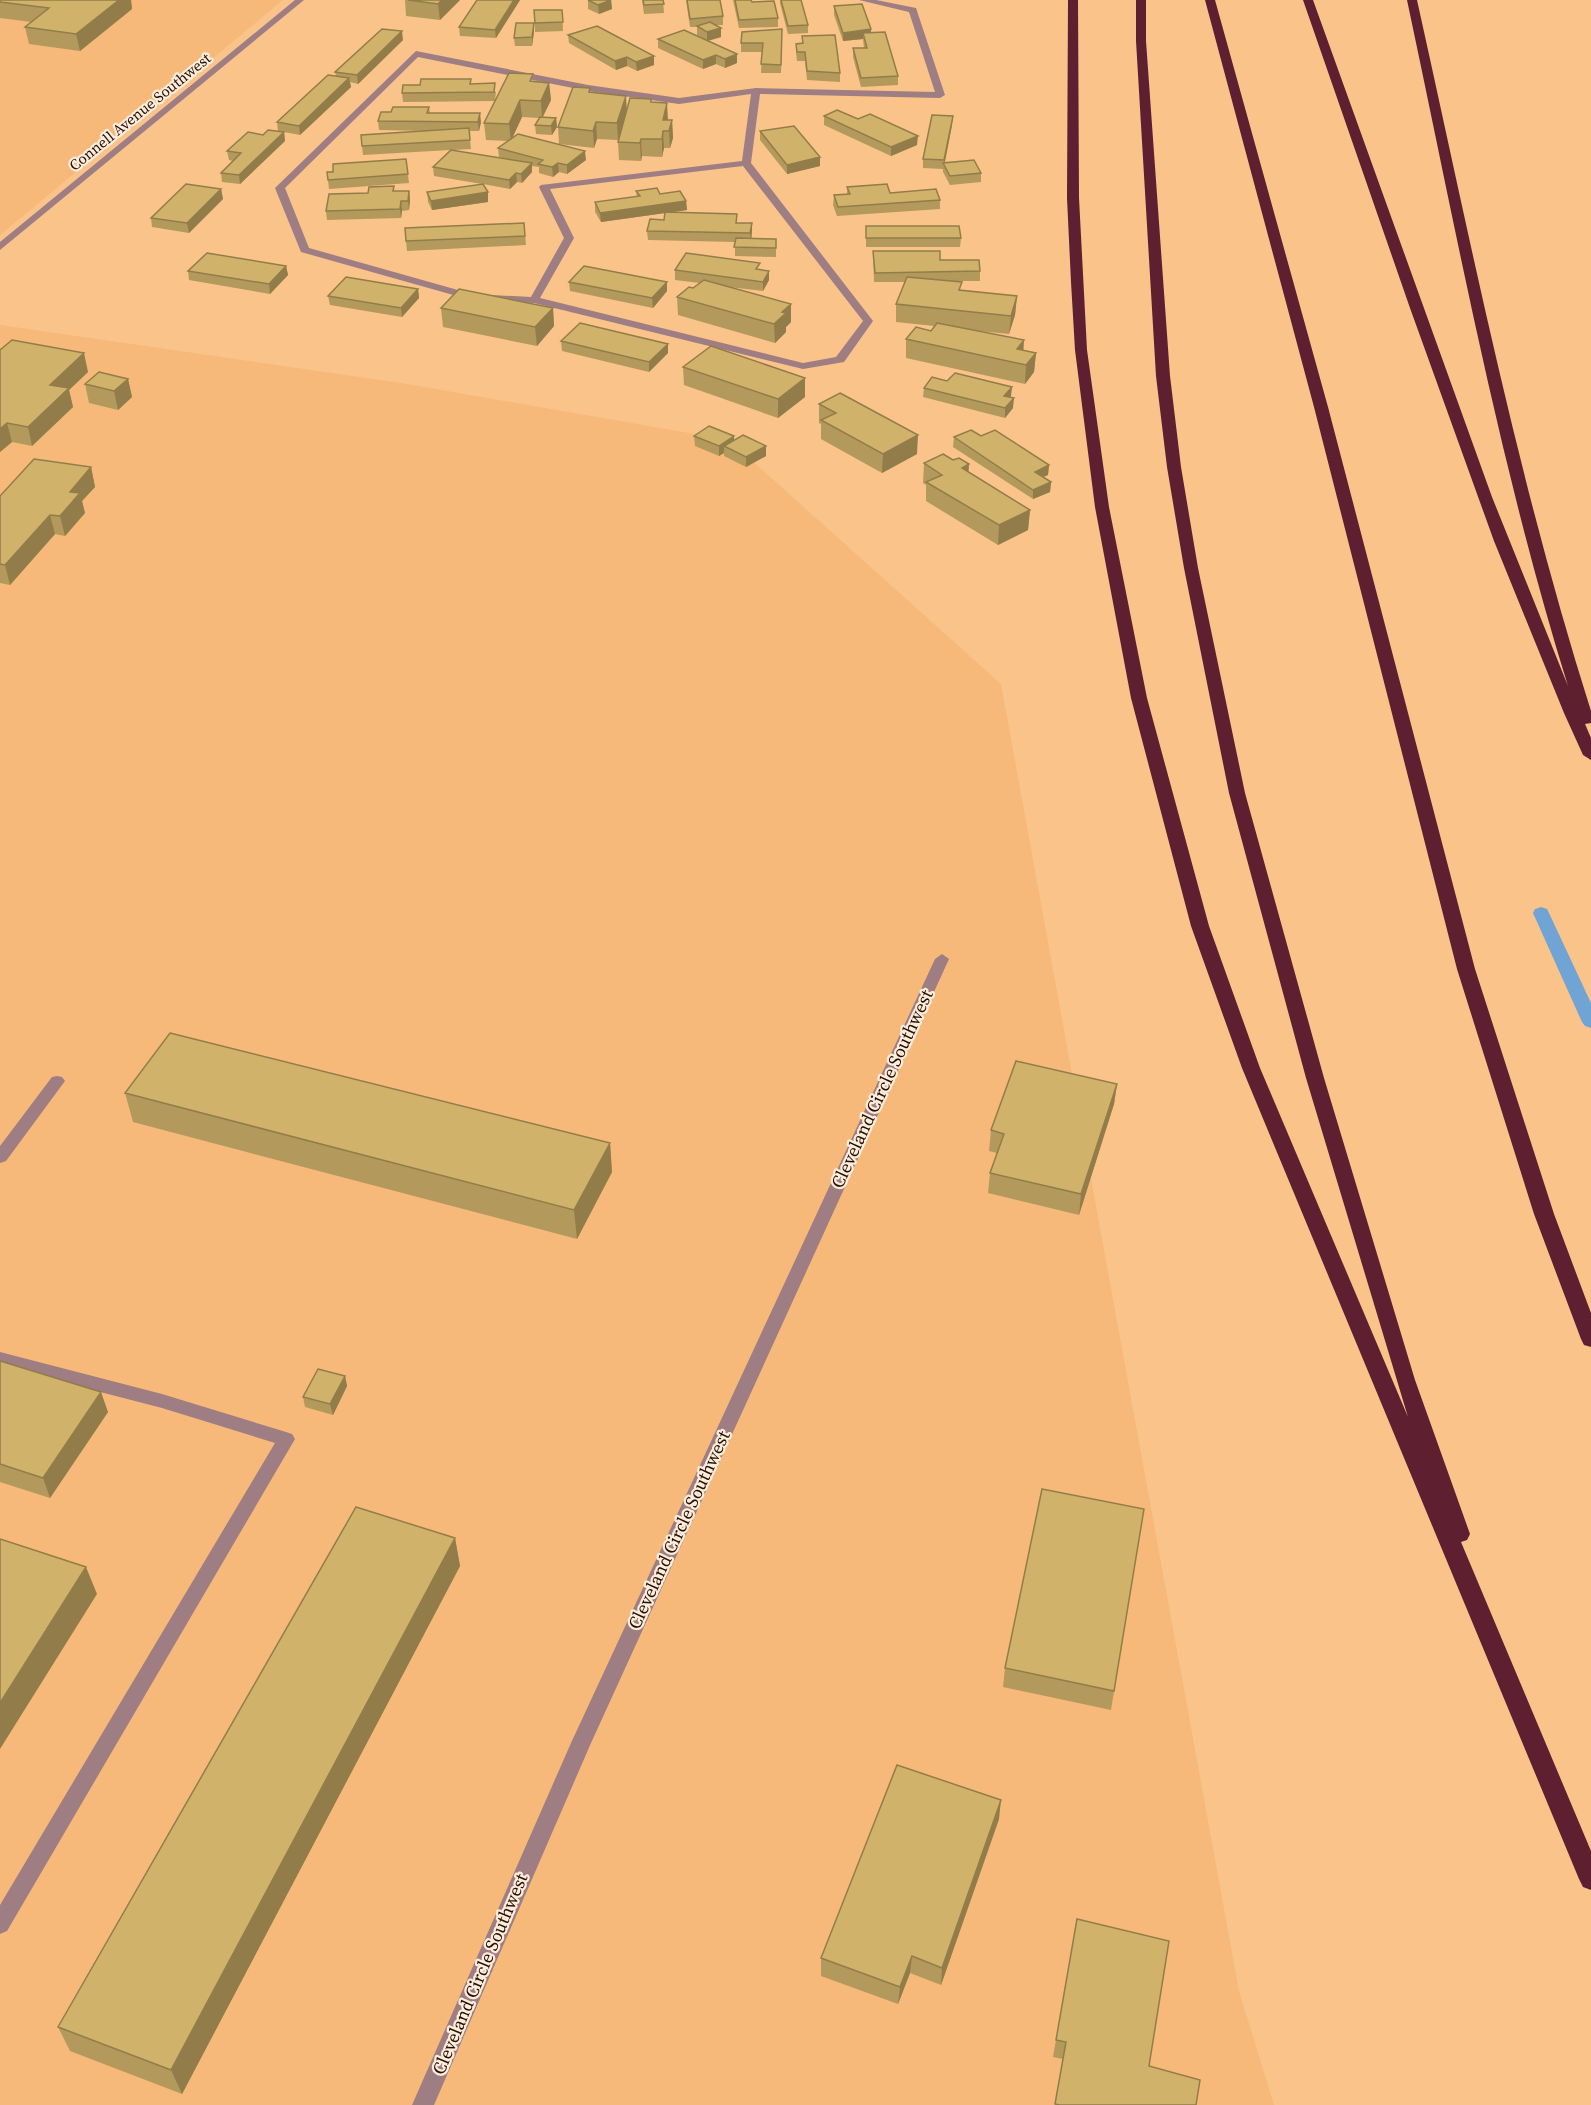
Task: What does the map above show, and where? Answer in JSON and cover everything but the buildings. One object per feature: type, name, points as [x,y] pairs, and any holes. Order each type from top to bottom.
[{"type":"highway","points":[[1073,0],[1073,198],[1077,282],[1081,350],[1102,507],[1139,698],[1200,926],[1251,1068],[1591,1879]]},
{"type":"highway","points":[[1141,0],[1141,40],[1163,376],[1174,467],[1191,568],[1237,793],[1314,1078],[1405,1380],[1552,1786]]},
{"type":"highway","points":[[1210,0],[1321,407],[1466,969],[1544,1214],[1591,1340]]},
{"type":"highway","points":[[1308,0],[1410,294],[1506,556],[1534,628],[1591,755]]},
{"type":"highway","points":[[1412,0],[1483,333],[1534,546],[1568,667],[1591,736]]},
{"type":"street","name":"Connell Avenue Southwest","points":[[0,247],[300,0]]},
{"type":"street","points":[[756,91],[746,163],[868,321],[840,360],[803,366],[534,300],[471,297],[305,250],[280,188],[416,54],[588,88],[679,101],[756,91],[940,95],[913,10],[863,0]]},
{"type":"street","points":[[534,300],[569,238],[544,187],[746,163]]},
{"type":"street","name":"Cleveland Circle Southwest","points":[[423,2105],[581,1743],[942,959]]},
{"type":"street","points":[[0,1157],[57,1081]]},
{"type":"street","points":[[0,1359],[162,1401],[286,1439],[0,1924]]},
{"type":"shaded area","points":[[0,0],[283,0],[0,235]]},
{"type":"shaded area","points":[[0,325],[401,383],[729,440],[1001,684],[1239,1991],[1274,2105],[0,2105]]},
{"type":"waterway","points":[[1541,913],[1591,1022]]}]
